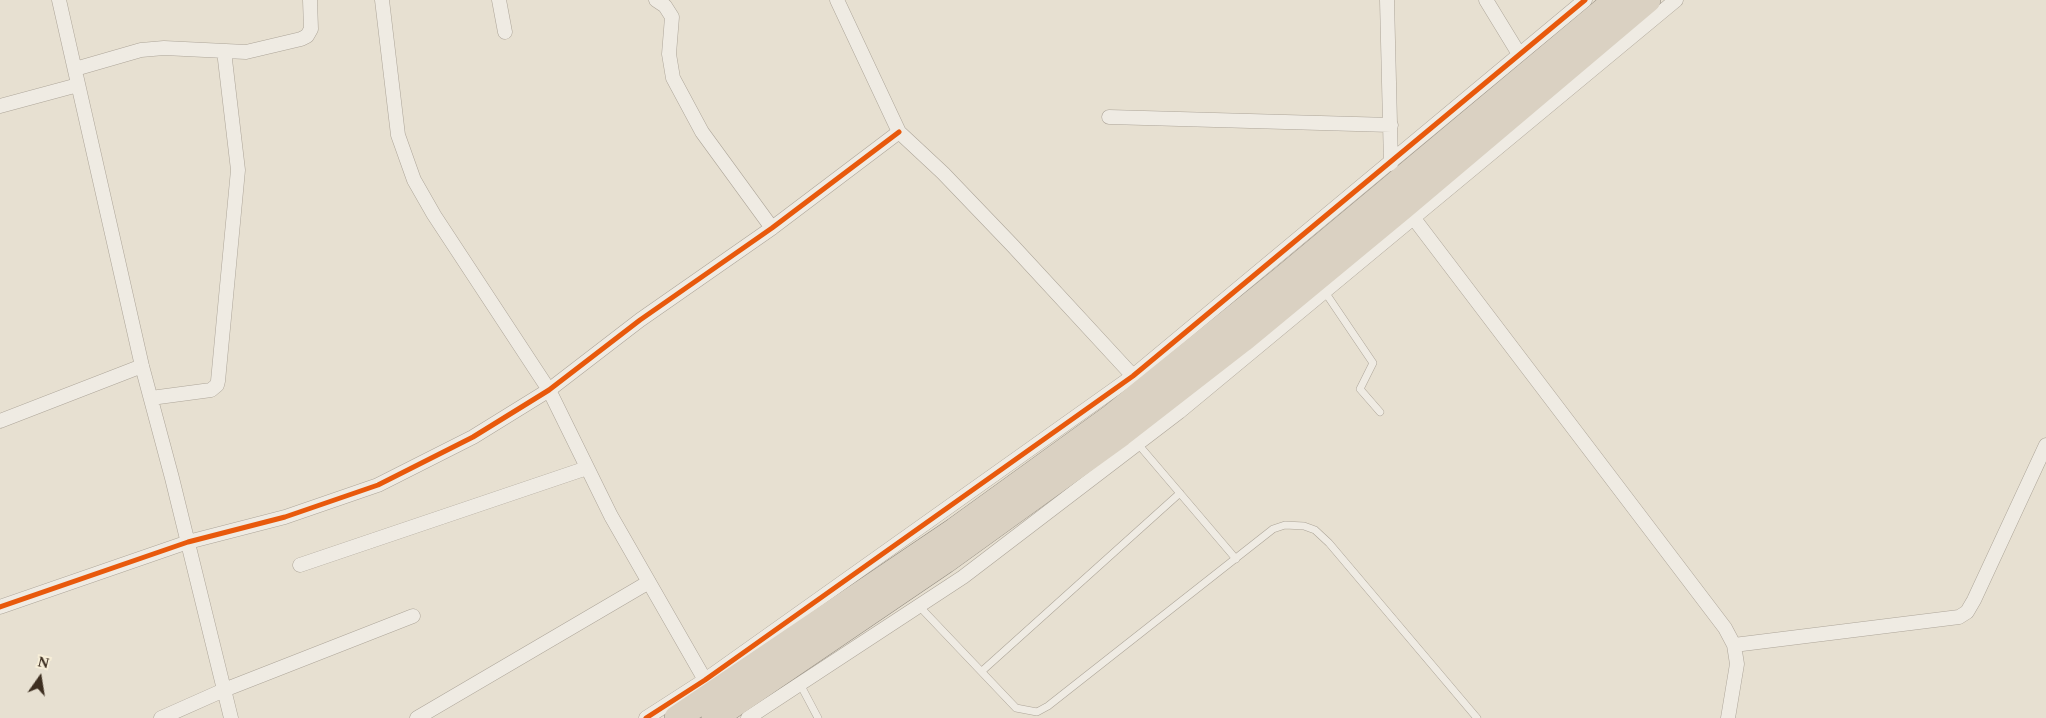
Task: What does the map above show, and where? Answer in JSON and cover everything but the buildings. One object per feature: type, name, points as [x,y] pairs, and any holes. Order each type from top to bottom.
[{"type":"highway","points":[[677,718],[955,530],[1403,205],[1616,0]]},
{"type":"highway","points":[[714,718],[946,561],[1121,434],[1242,340],[1648,0]]},
{"type":"street","points":[[59,0],[142,366],[231,718]]},
{"type":"street","points":[[74,69],[141,50],[164,48],[224,52],[261,50],[307,36],[311,29],[312,21],[310,0]]},
{"type":"street","points":[[382,0],[398,135],[414,180],[434,215],[549,390],[611,516],[705,680]]},
{"type":"street","points":[[499,0],[505,32]]},
{"type":"street","points":[[656,0],[666,6],[672,17],[669,54],[673,78],[702,132],[772,228]]},
{"type":"street","points":[[837,0],[899,132],[943,173],[1133,376]]},
{"type":"street","points":[[1387,0],[1391,160],[1403,205],[1725,628],[1734,645],[1737,664],[1728,718]]},
{"type":"street","points":[[1486,0],[1519,54]]},
{"type":"street","points":[[646,718],[705,680],[1133,376],[1585,0]]},
{"type":"street","points":[[748,718],[963,577],[1138,444],[1325,292],[1403,205],[1676,0]]},
{"type":"street","points":[[151,398],[210,390],[217,385],[218,381],[238,170],[224,52]]},
{"type":"street","points":[[0,106],[78,85]]},
{"type":"street","points":[[1109,117],[1391,126]]},
{"type":"street","points":[[0,607],[188,542],[285,517],[378,485],[473,437],[549,390],[640,320],[772,228],[899,132]]},
{"type":"street","points":[[0,421],[142,366]]},
{"type":"street","points":[[1734,645],[1960,617],[1967,612],[1974,600],[2046,445]]},
{"type":"street","points":[[300,565],[587,468]]},
{"type":"street","points":[[417,718],[649,582]]},
{"type":"street","points":[[161,718],[224,690],[413,616]]},
{"type":"lane","points":[[1325,292],[1373,363],[1360,389],[1380,412]]},
{"type":"lane","points":[[1138,444],[1236,559]]},
{"type":"lane","points":[[982,671],[1180,493]]},
{"type":"lane","points":[[919,606],[1016,708],[1025,715],[1037,712],[1048,706],[1273,529],[1285,525],[1304,526],[1315,530],[1329,543],[1477,718]]},
{"type":"lane","points":[[800,684],[818,718]]},
{"type":"cycle path","points":[[646,718],[705,680],[1133,376],[1585,0]]},
{"type":"cycle path","points":[[0,607],[188,542],[285,517],[378,485],[473,437],[549,390],[640,320],[772,228],[899,132]]}]
